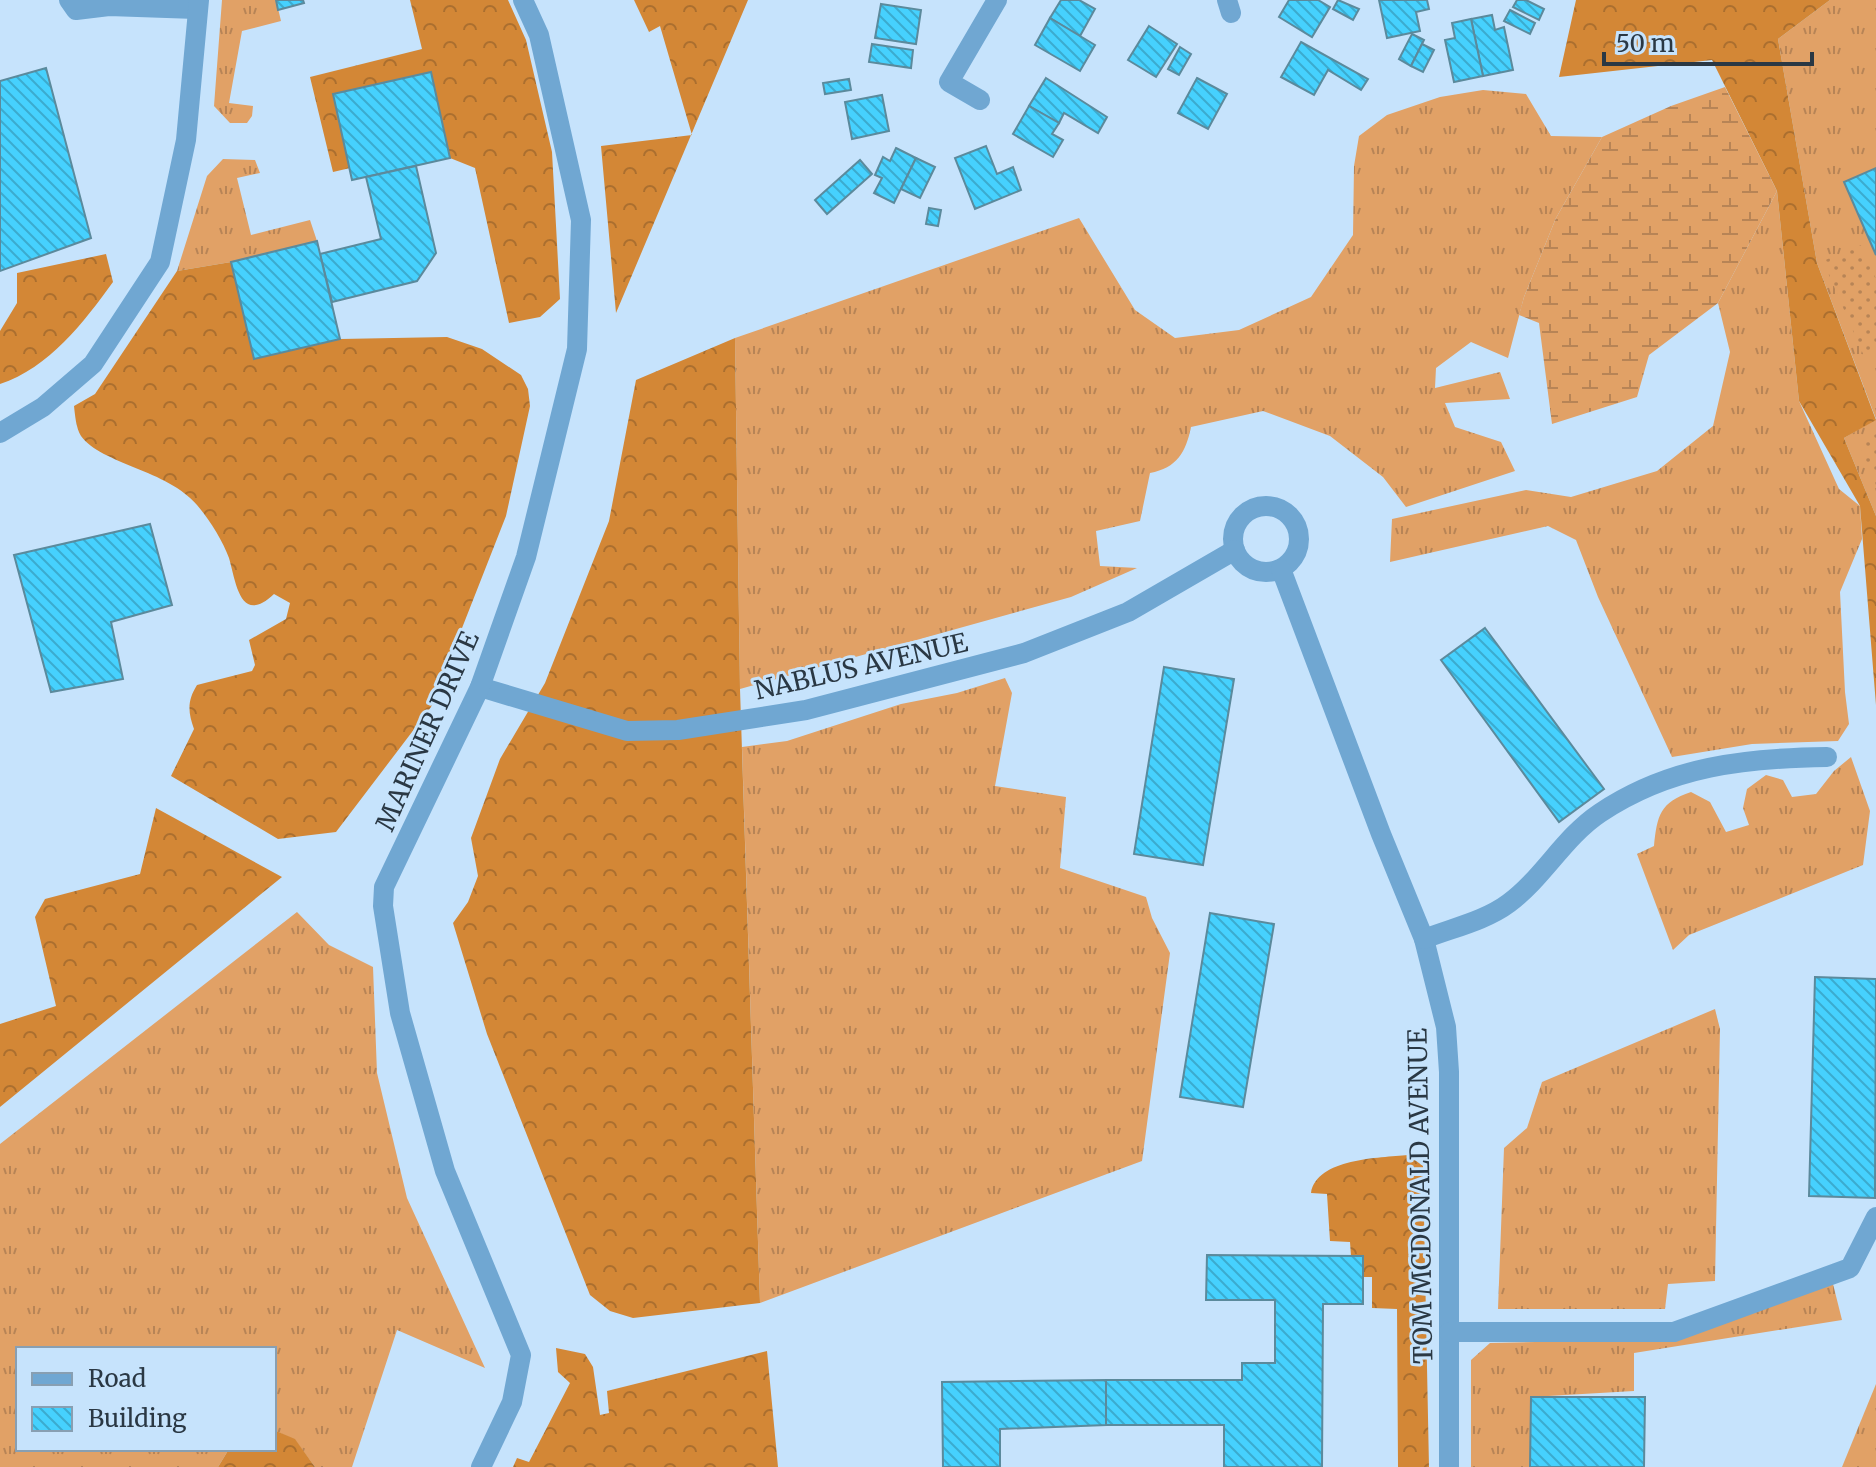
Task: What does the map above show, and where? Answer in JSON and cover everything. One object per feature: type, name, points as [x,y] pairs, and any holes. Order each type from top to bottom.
[{"type":"street","points":[[0,433],[43,407],[93,364],[160,262],[186,140],[198,5],[109,6],[76,10],[69,0]]},
{"type":"street","name":"MARINER DRIVE","points":[[481,1467],[512,1402],[521,1355],[445,1171],[400,1013],[383,906],[384,887],[480,687],[526,557],[577,349],[581,220],[539,35],[523,0]]},
{"type":"street","points":[[980,100],[949,82],[997,0]]},
{"type":"street","points":[[1260,506],[1283,510],[1292,517],[1300,539],[1292,560],[1281,569],[1270,572],[1254,570],[1246,565],[1235,550],[1233,539],[1241,517],[1260,506]]},
{"type":"street","name":"NABLUS AVENUE","points":[[480,687],[627,731],[678,730],[806,710],[1024,653],[1128,612],[1235,550]]},
{"type":"street","name":"TOM MCDONALD AVENUE","points":[[1281,569],[1424,939],[1446,1027],[1449,1467]]},
{"type":"street","points":[[1424,939],[1490,914],[1509,903],[1561,847],[1599,814],[1663,781],[1743,760],[1827,757]]},
{"type":"street","points":[[1449,1332],[1674,1332],[1850,1268],[1876,1217]]},
{"type":"green space","points":[[222,0],[276,0],[281,21],[242,31],[229,103],[253,106],[247,123],[230,123],[214,106]]},
{"type":"green space","points":[[410,0],[508,0],[526,40],[552,152],[560,299],[540,317],[509,323],[475,168],[450,158],[431,72],[334,94],[350,168],[333,172],[310,77],[422,49]]},
{"type":"green space","points":[[634,0],[748,0],[692,134],[660,26],[649,32]]},
{"type":"green space","points":[[1576,0],[1830,0],[1778,39],[1817,263],[1876,420],[1844,438],[1876,516],[1876,705],[1860,506],[1799,401],[1777,191],[1712,60],[1559,77]]},
{"type":"green space","points":[[1830,0],[1876,0],[1876,419],[1817,263],[1778,39]]},
{"type":"green space","points":[[1725,87],[1777,191],[1718,303],[1649,355],[1637,397],[1552,424],[1539,323],[1519,315],[1556,218],[1602,137],[1671,106]]},
{"type":"green space","points":[[1483,90],[1526,94],[1551,136],[1602,137],[1556,218],[1524,297],[1508,358],[1471,342],[1436,368],[1435,388],[1500,372],[1510,399],[1445,403],[1455,427],[1501,442],[1515,471],[1406,507],[1383,477],[1330,436],[1263,411],[1191,427],[1179,458],[1167,467],[1150,473],[1140,521],[1096,531],[1100,566],[1137,568],[1071,597],[740,689],[735,338],[1079,218],[1135,310],[1175,338],[1239,330],[1311,297],[1353,235],[1354,166],[1359,136],[1387,115],[1440,97]]},
{"type":"green space","points":[[691,135],[616,313],[601,146]]},
{"type":"green space","points":[[223,159],[255,160],[260,173],[237,178],[251,235],[310,220],[317,241],[231,262],[177,271],[207,176]]},
{"type":"green space","points":[[1777,191],[1799,401],[1839,489],[1860,506],[1862,539],[1840,592],[1849,724],[1838,741],[1752,744],[1672,757],[1598,597],[1576,540],[1548,526],[1390,562],[1392,519],[1526,490],[1571,497],[1657,471],[1713,426],[1730,352],[1718,303]]},
{"type":"green space","points":[[1861,245],[1876,279],[1876,351],[1864,356],[1823,261]]},
{"type":"green space","points":[[106,254],[113,282],[90,313],[50,355],[18,377],[0,384],[0,331],[17,303],[17,273]]},
{"type":"green space","points":[[231,262],[255,359],[340,339],[447,337],[482,349],[521,375],[528,389],[530,406],[506,516],[431,707],[336,832],[278,839],[171,776],[194,729],[190,707],[197,685],[252,671],[255,665],[249,640],[286,619],[290,603],[274,594],[263,603],[247,603],[237,588],[223,545],[197,505],[169,483],[91,446],[81,436],[76,421],[74,406],[95,394],[177,271]]},
{"type":"green space","points":[[735,338],[740,689],[760,1303],[633,1318],[610,1311],[590,1295],[487,1034],[453,923],[468,902],[478,876],[471,838],[500,759],[545,683],[609,521],[636,380]]},
{"type":"green space","points":[[1876,419],[1876,516],[1844,438]]},
{"type":"green space","points":[[1876,434],[1876,485],[1858,441]]},
{"type":"green space","points":[[1005,678],[1012,693],[995,786],[1066,797],[1060,868],[1146,897],[1152,918],[1170,953],[1142,1161],[760,1303],[742,747],[787,741],[901,704],[957,693]]},
{"type":"green space","points":[[1851,757],[1870,811],[1863,865],[1689,935],[1673,950],[1637,854],[1654,846],[1659,818],[1666,806],[1691,792],[1710,802],[1726,832],[1749,825],[1743,808],[1747,789],[1766,775],[1783,780],[1792,797],[1816,794],[1834,771]]},
{"type":"green space","points":[[156,808],[282,877],[0,1107],[0,1024],[56,1006],[35,917],[45,899],[140,874]]},
{"type":"green space","points":[[297,912],[329,945],[373,967],[377,1073],[407,1198],[485,1368],[397,1330],[352,1467],[315,1467],[295,1440],[276,1431],[276,1347],[16,1347],[16,1451],[228,1451],[218,1467],[0,1467],[0,1144]]},
{"type":"green space","points":[[1715,1009],[1720,1029],[1715,1281],[1668,1284],[1665,1309],[1498,1309],[1504,1148],[1527,1128],[1542,1082]]},
{"type":"green space","points":[[1408,1155],[1423,1166],[1429,1467],[1398,1467],[1397,1309],[1372,1308],[1372,1277],[1362,1277],[1363,1256],[1351,1256],[1350,1242],[1330,1241],[1327,1194],[1311,1193],[1316,1181],[1337,1166],[1366,1159]]},
{"type":"green space","points":[[1833,1284],[1842,1320],[1634,1353],[1634,1391],[1531,1397],[1530,1467],[1471,1467],[1471,1360],[1490,1343],[1670,1339]]},
{"type":"green space","points":[[556,1348],[585,1354],[593,1367],[600,1415],[609,1413],[607,1391],[767,1351],[778,1467],[513,1467],[517,1458],[529,1462],[570,1383],[558,1372]]},
{"type":"green space","points":[[1876,1384],[1876,1467],[1842,1467]]},
{"type":"green space","points":[[276,1431],[295,1439],[315,1467],[218,1467],[228,1451],[276,1451]]},
{"type":"building","points":[[276,0],[303,0],[304,3],[278,10]]},
{"type":"building","points":[[1061,0],[1079,0],[1095,9],[1080,36],[1050,18]]},
{"type":"building","points":[[1289,0],[1318,0],[1330,7],[1312,37],[1279,17]]},
{"type":"building","points":[[1338,0],[1359,9],[1353,20],[1333,9]]},
{"type":"building","points":[[1379,0],[1427,0],[1429,9],[1416,12],[1420,31],[1387,38]]},
{"type":"building","points":[[1517,0],[1526,0],[1544,9],[1539,20],[1513,7]]},
{"type":"building","points":[[881,4],[921,10],[916,44],[875,38]]},
{"type":"building","points":[[1510,10],[1535,23],[1530,34],[1504,21]]},
{"type":"building","points":[[1492,15],[1495,30],[1504,27],[1513,70],[1483,76],[1471,19]]},
{"type":"building","points":[[1050,18],[1095,45],[1080,71],[1035,45]]},
{"type":"building","points":[[1471,19],[1483,76],[1454,82],[1445,40],[1455,38],[1452,23]]},
{"type":"building","points":[[1149,26],[1177,44],[1156,77],[1128,60]]},
{"type":"building","points":[[1412,34],[1424,40],[1411,66],[1399,59]]},
{"type":"building","points":[[1301,42],[1368,79],[1361,90],[1328,70],[1314,95],[1281,77]]},
{"type":"building","points":[[872,44],[913,50],[911,68],[869,62]]},
{"type":"building","points":[[1422,44],[1434,50],[1423,72],[1411,66]]},
{"type":"building","points":[[1180,47],[1191,54],[1179,75],[1168,69]]},
{"type":"building","points":[[46,68],[91,238],[0,271],[0,81]]},
{"type":"building","points":[[431,72],[450,158],[352,180],[333,94]]},
{"type":"building","points":[[1046,78],[1107,117],[1098,133],[1064,113],[1059,123],[1029,106]]},
{"type":"building","points":[[1197,78],[1227,94],[1208,129],[1178,113]]},
{"type":"building","points":[[849,79],[851,90],[825,94],[823,83]]},
{"type":"building","points":[[882,95],[889,131],[852,139],[845,102]]},
{"type":"building","points":[[1029,106],[1059,123],[1052,134],[1063,140],[1053,157],[1013,134]]},
{"type":"building","points":[[986,146],[997,174],[1013,167],[1021,190],[975,209],[955,158]]},
{"type":"building","points":[[896,148],[916,158],[894,203],[874,193],[882,178],[875,175],[883,157],[890,161]]},
{"type":"building","points":[[916,158],[935,167],[920,198],[901,189]]},
{"type":"building","points":[[860,160],[872,174],[827,214],[815,200]]},
{"type":"building","points":[[416,166],[436,253],[417,281],[332,302],[320,254],[381,239],[366,177]]},
{"type":"building","points":[[1876,168],[1876,255],[1844,182]]},
{"type":"building","points":[[929,208],[941,210],[938,226],[926,224]]},
{"type":"building","points":[[317,241],[340,339],[254,359],[231,262]]},
{"type":"building","points":[[150,524],[172,605],[111,622],[123,679],[51,692],[14,555]]},
{"type":"building","points":[[1485,628],[1604,789],[1559,822],[1441,660]]},
{"type":"building","points":[[1164,667],[1234,679],[1203,865],[1134,854]]},
{"type":"building","points":[[1210,913],[1274,924],[1243,1107],[1180,1097]]},
{"type":"building","points":[[1815,977],[1876,979],[1875,1198],[1809,1196]]},
{"type":"building","points":[[1207,1255],[1363,1256],[1363,1304],[1323,1304],[1322,1467],[1224,1467],[1224,1425],[1106,1425],[1106,1380],[1242,1380],[1242,1363],[1275,1363],[1275,1300],[1206,1300]]},
{"type":"building","points":[[1106,1380],[1106,1425],[1000,1429],[1000,1467],[943,1467],[942,1382]]},
{"type":"building","points":[[1531,1397],[1645,1397],[1644,1467],[1530,1467]]}]
